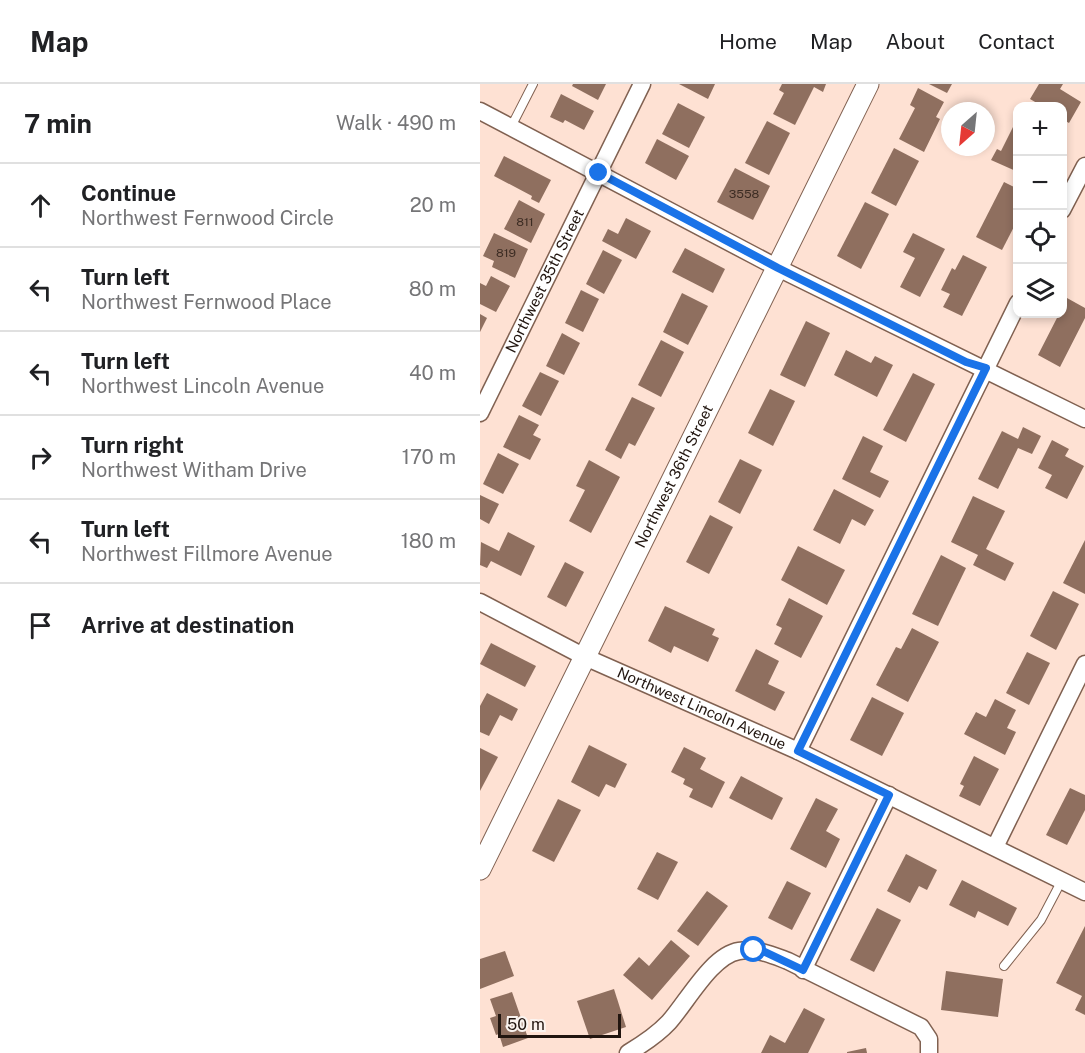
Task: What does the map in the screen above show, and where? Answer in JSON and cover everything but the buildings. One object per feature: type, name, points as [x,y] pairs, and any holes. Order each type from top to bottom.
[{"type":"street","name":"Northwest 35th Street","points":[[480,413],[642,84]]},
{"type":"street","name":"Northwest 36th Street","points":[[480,869],[868,84]]},
{"type":"street","points":[[480,111],[778,268],[956,356],[986,368],[1085,419]]},
{"type":"street","points":[[1067,200],[1085,166]]},
{"type":"street","points":[[798,751],[1013,311]]},
{"type":"street","name":"Northwest Lincoln Avenue","points":[[480,602],[585,657],[798,751],[1085,892]]},
{"type":"street","points":[[995,847],[1085,665]]},
{"type":"street","points":[[803,970],[889,795]]},
{"type":"street","points":[[628,1053],[649,1040],[667,1024],[715,964],[737,951],[754,950],[765,952],[921,1027],[929,1039],[930,1053]]},
{"type":"lane","points":[[511,127],[533,84]]},
{"type":"lane","points":[[1004,966],[1041,920],[1062,880]]},
{"type":"route","points":[[599,173],[778,268],[966,362],[986,368],[798,751],[889,795],[803,970],[788,961],[754,950]]}]
